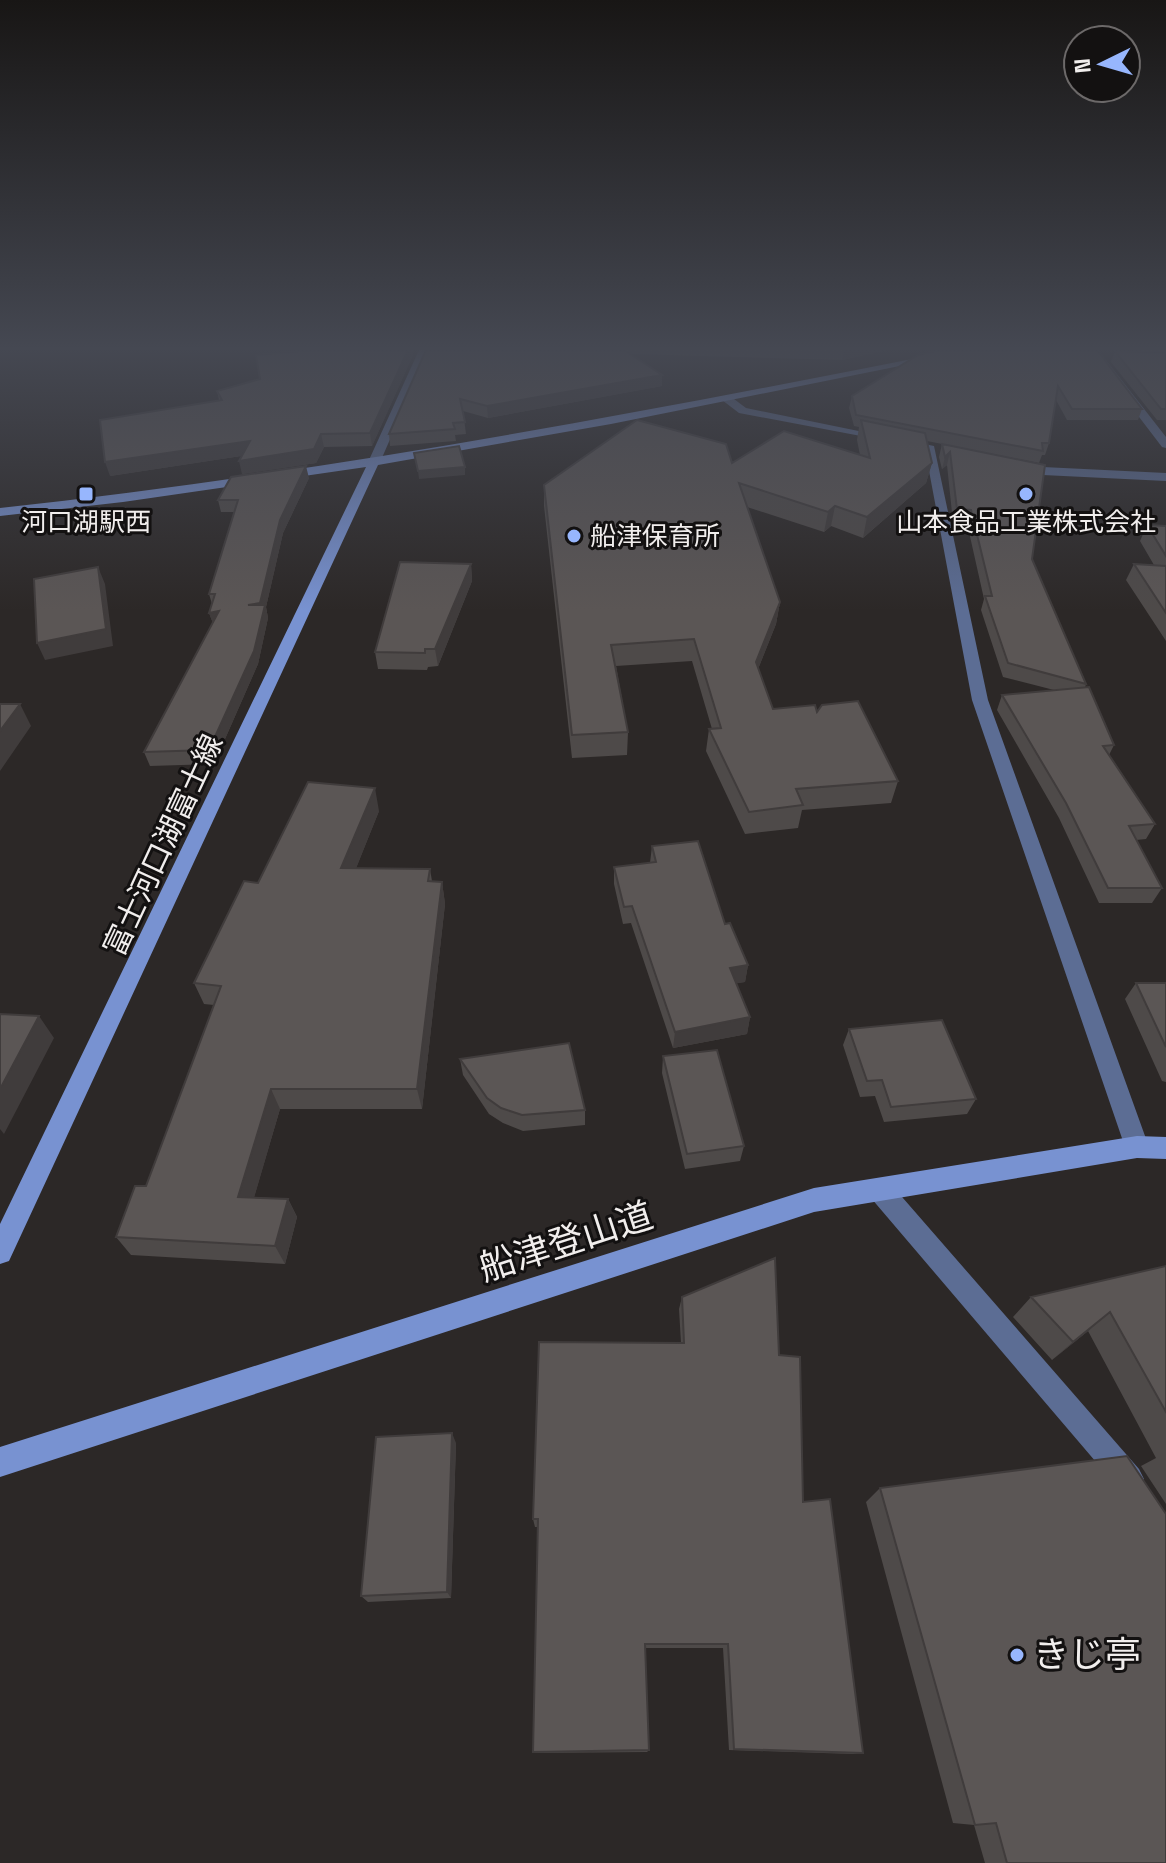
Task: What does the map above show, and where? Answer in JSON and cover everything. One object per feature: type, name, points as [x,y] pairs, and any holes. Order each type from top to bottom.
[{"type":"main road","points":[[0,512],[375,460],[506,437]]},
{"type":"main road","name":"富士河口湖富士線","points":[[0,1252],[375,460]]},
{"type":"main road","name":"船津登山道","points":[[0,1462],[70,1442],[814,1200],[1137,1147],[1166,1148]]},
{"type":"street","points":[[375,460],[385,437]]},
{"type":"street","points":[[883,437],[899,440]]},
{"type":"street","points":[[928,446],[980,700],[1137,1147]]},
{"type":"street","points":[[1000,461],[1043,471],[1166,477]]},
{"type":"street","points":[[880,1190],[1123,1469],[1140,1496]]},
{"type":"building","points":[[102,437],[320,437],[314,449],[239,461],[250,441],[105,462]]},
{"type":"building","points":[[613,437],[700,437],[726,444],[732,463],[774,437],[803,437],[870,458],[865,437],[926,437],[932,463],[867,517],[835,506],[828,512],[739,483],[780,602],[756,662],[773,709],[815,705],[817,712],[822,705],[858,701],[898,781],[796,789],[803,805],[749,812],[709,729],[721,728],[694,639],[611,645],[628,732],[572,735],[544,485]]},
{"type":"building","points":[[970,437],[1050,437],[1049,443],[1042,443],[1043,451]]},
{"type":"building","points":[[942,444],[1045,465],[1032,559],[1086,684],[1008,663],[985,596],[992,596],[971,510],[957,509],[950,452],[945,457]]},
{"type":"building","points":[[459,446],[465,467],[418,471],[414,453]]},
{"type":"building","points":[[306,466],[280,520],[260,603],[248,605],[265,605],[254,651],[209,750],[144,752],[219,611],[209,613],[215,594],[209,594],[238,500],[218,500],[231,477]]},
{"type":"building","points":[[1147,525],[1166,526],[1166,556]]},
{"type":"building","points":[[400,562],[471,564],[435,649],[425,649],[425,653],[375,652]]},
{"type":"building","points":[[1134,564],[1166,566],[1166,613]]},
{"type":"building","points":[[98,567],[106,629],[37,643],[34,579]]},
{"type":"building","points":[[1089,687],[1114,745],[1103,746],[1155,824],[1129,826],[1162,888],[1108,888],[1066,803],[1002,695]]},
{"type":"building","points":[[0,704],[20,704],[0,731]]},
{"type":"building","points":[[308,782],[375,788],[341,868],[430,869],[428,881],[442,882],[417,1089],[271,1089],[238,1197],[288,1199],[275,1246],[116,1237],[135,1186],[146,1186],[221,986],[194,983],[244,881],[258,883]]},
{"type":"building","points":[[698,841],[725,924],[730,923],[748,965],[730,968],[750,1017],[675,1032],[632,906],[624,907],[614,867],[656,862],[652,846]]},
{"type":"building","points":[[1136,983],[1166,983],[1166,1047]]},
{"type":"building","points":[[0,1014],[39,1016],[0,1089]]},
{"type":"building","points":[[942,1020],[976,1099],[891,1107],[882,1080],[867,1081],[849,1029]]},
{"type":"building","points":[[569,1043],[585,1110],[522,1115],[501,1108],[487,1098],[460,1059]]},
{"type":"building","points":[[717,1050],[744,1146],[687,1154],[663,1056]]},
{"type":"building","points":[[775,1258],[779,1355],[800,1357],[803,1502],[830,1499],[863,1753],[734,1749],[728,1644],[645,1644],[649,1750],[533,1752],[538,1519],[533,1519],[539,1342],[684,1343],[682,1297]]},
{"type":"building","points":[[1166,1266],[1166,1412],[1110,1312],[1073,1342],[1031,1297]]},
{"type":"building","points":[[452,1433],[447,1592],[361,1596],[376,1437]]},
{"type":"building","points":[[1127,1456],[1166,1514],[1166,1863],[1007,1863],[996,1823],[975,1825],[880,1488]]},
{"type":"place","name":"河口湖駅西","points":[[86,494]]},
{"type":"place","name":"山本食品工業株式会社","points":[[1026,494]]},
{"type":"place","name":"船津保育所","points":[[574,536]]},
{"type":"place","name":"きじ亭","points":[[1017,1655]]}]
